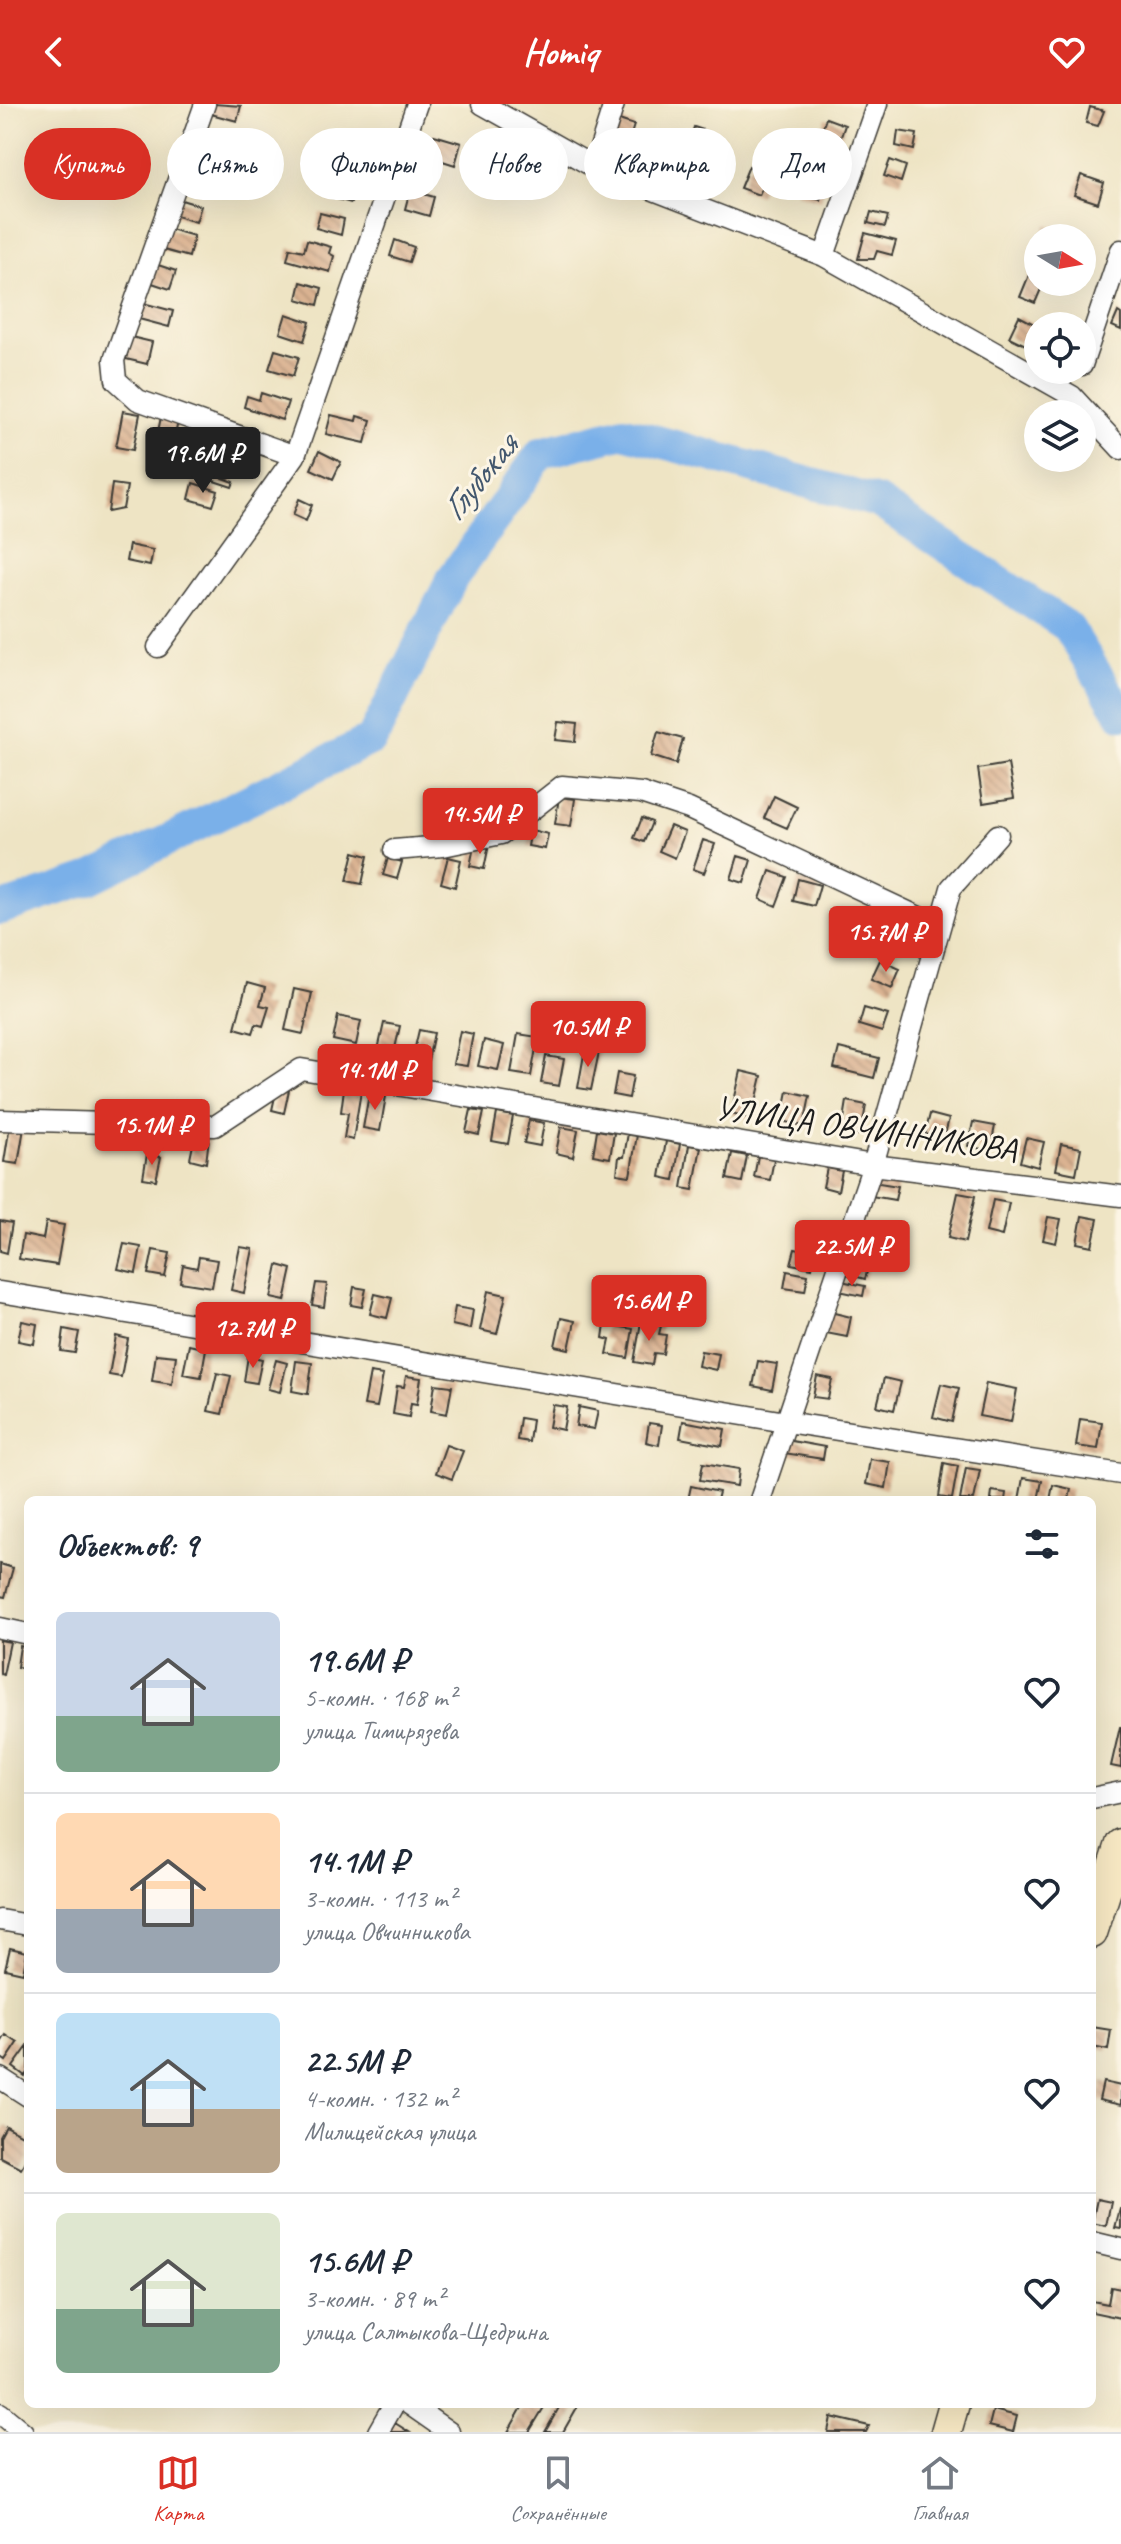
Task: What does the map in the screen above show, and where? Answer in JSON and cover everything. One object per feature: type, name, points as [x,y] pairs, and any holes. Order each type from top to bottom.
[{"type":"main road","points":[[1096,1921],[1121,1844]]},
{"type":"main road","points":[[946,2432],[953,2408]]},
{"type":"street","points":[[205,104],[114,360],[116,380],[138,400],[295,456]]},
{"type":"street","points":[[158,647],[295,456],[417,104]]},
{"type":"street","points":[[482,104],[584,161]]},
{"type":"street","points":[[606,128],[614,104]]},
{"type":"street","points":[[824,256],[877,104]]},
{"type":"street","points":[[679,200],[824,256],[1072,396],[1121,449]]},
{"type":"street","points":[[1096,324],[1121,250]]},
{"type":"street","points":[[1072,396],[1076,384]]},
{"type":"street","points":[[394,850],[443,846],[501,834],[562,786],[641,793],[689,809],[940,927]]},
{"type":"street","points":[[761,1496],[873,1165],[951,888],[998,835]]},
{"type":"street","name":"УЛИЦА ОВЧИННИКОВА","points":[[0,1120],[215,1126],[301,1069],[873,1165],[1121,1196]]},
{"type":"street","points":[[0,1292],[1121,1474]]},
{"type":"street","points":[[0,1628],[24,1633]]},
{"type":"street","points":[[1096,1797],[1121,1792]]},
{"type":"street","points":[[0,1920],[24,1924]]},
{"type":"street","points":[[0,2078],[24,2093]]},
{"type":"street","points":[[1096,2243],[1121,2249]]},
{"type":"street","points":[[378,2432],[392,2408]]},
{"type":"street","points":[[415,2408],[449,2432]]},
{"type":"street","points":[[0,2413],[23,2432]]},
{"type":"building","points":[[214,104],[241,106],[237,121],[211,114]]},
{"type":"building","points":[[1090,107],[1104,111],[1098,126],[1086,123]]},
{"type":"building","points":[[826,118],[845,125],[844,128],[823,128]]},
{"type":"building","points":[[616,119],[634,125],[633,128],[613,128]]},
{"type":"building","points":[[898,131],[917,134],[914,150],[896,146]]},
{"type":"building","points":[[443,138],[459,142],[455,165],[443,161]]},
{"type":"building","points":[[890,160],[906,166],[901,182],[884,176]]},
{"type":"building","points":[[749,166],[752,167],[752,192],[740,188]]},
{"type":"building","points":[[1081,175],[1104,183],[1098,203],[1074,195]]},
{"type":"building","points":[[178,200],[201,206],[196,222],[173,215]]},
{"type":"building","points":[[407,200],[433,200],[429,216],[405,209]]},
{"type":"building","points":[[871,212],[888,216],[885,227],[868,223]]},
{"type":"building","points":[[320,213],[344,219],[341,235],[316,228]]},
{"type":"building","points":[[166,228],[194,236],[189,257],[160,249]]},
{"type":"building","points":[[865,233],[896,241],[892,255],[877,251],[874,259],[858,259]]},
{"type":"building","points":[[307,240],[331,247],[329,253],[334,256],[330,272],[287,260],[290,248],[304,251]]},
{"type":"building","points":[[395,240],[414,247],[409,262],[390,256]]},
{"type":"building","points":[[158,265],[176,271],[170,289],[152,283]]},
{"type":"building","points":[[301,282],[322,288],[318,305],[297,299]]},
{"type":"building","points":[[1024,287],[1024,296],[1038,296],[1035,303],[1020,297]]},
{"type":"building","points":[[143,303],[173,311],[169,327],[139,319]]},
{"type":"building","points":[[1118,312],[1121,314],[1121,330],[1112,326]]},
{"type":"building","points":[[286,314],[310,322],[304,341],[280,333]]},
{"type":"building","points":[[1019,316],[1024,319],[1024,344],[1009,337]]},
{"type":"building","points":[[131,337],[152,342],[147,364],[126,359]]},
{"type":"building","points":[[275,350],[299,357],[293,376],[269,369]]},
{"type":"building","points":[[261,393],[288,402],[282,420],[244,407],[247,396],[259,400]]},
{"type":"building","points":[[123,411],[140,414],[133,450],[116,447]]},
{"type":"building","points":[[331,415],[356,421],[357,416],[371,420],[365,443],[326,434]]},
{"type":"building","points":[[161,417],[178,421],[171,455],[154,451]]},
{"type":"building","points":[[226,436],[251,450],[243,464],[218,450]]},
{"type":"building","points":[[319,451],[341,462],[333,479],[311,469]]},
{"type":"building","points":[[210,473],[234,482],[232,487],[208,479]]},
{"type":"building","points":[[193,483],[218,491],[213,506],[189,499]]},
{"type":"building","points":[[112,484],[127,486],[123,509],[108,512]]},
{"type":"building","points":[[299,499],[312,505],[306,521],[293,515]]},
{"type":"building","points":[[129,545],[153,550],[150,566],[126,561]]},
{"type":"building","points":[[558,722],[577,724],[575,742],[555,740]]},
{"type":"building","points":[[658,732],[683,739],[676,764],[651,756]]},
{"type":"building","points":[[1008,764],[1014,798],[983,803],[978,769]]},
{"type":"building","points":[[774,796],[797,807],[787,828],[764,818]]},
{"type":"building","points":[[559,797],[575,799],[571,826],[555,824]]},
{"type":"building","points":[[642,818],[652,822],[644,842],[634,838]]},
{"type":"building","points":[[670,826],[685,832],[675,858],[659,851]]},
{"type":"building","points":[[531,830],[548,834],[545,849],[528,846]]},
{"type":"building","points":[[703,840],[715,844],[704,873],[693,869]]},
{"type":"building","points":[[475,842],[489,845],[484,869],[470,866]]},
{"type":"building","points":[[354,852],[368,856],[362,884],[347,881]]},
{"type":"building","points":[[738,856],[751,860],[744,883],[731,879]]},
{"type":"building","points":[[448,857],[461,860],[455,887],[441,883]]},
{"type":"building","points":[[388,858],[402,862],[397,879],[383,875]]},
{"type":"building","points":[[770,871],[787,877],[776,906],[760,899]]},
{"type":"building","points":[[798,879],[820,885],[814,906],[793,901]]},
{"type":"building","points":[[880,960],[900,969],[892,988],[871,979]]},
{"type":"building","points":[[247,983],[265,988],[260,1005],[269,1007],[263,1026],[256,1024],[253,1033],[235,1028]]},
{"type":"building","points":[[294,989],[312,993],[303,1034],[285,1030]]},
{"type":"building","points":[[864,1008],[888,1015],[882,1032],[859,1025]]},
{"type":"building","points":[[338,1016],[361,1021],[356,1045],[333,1040]]},
{"type":"building","points":[[384,1023],[400,1026],[394,1053],[378,1050]]},
{"type":"building","points":[[419,1030],[434,1033],[428,1060],[413,1056]]},
{"type":"building","points":[[460,1031],[473,1034],[467,1066],[453,1064]]},
{"type":"building","points":[[518,1034],[538,1037],[531,1076],[511,1073]]},
{"type":"building","points":[[484,1040],[504,1045],[498,1070],[478,1066]]},
{"type":"building","points":[[839,1048],[879,1058],[874,1078],[834,1068]]},
{"type":"building","points":[[585,1049],[599,1052],[591,1090],[578,1088]]},
{"type":"building","points":[[546,1056],[564,1059],[559,1086],[541,1083]]},
{"type":"building","points":[[741,1071],[762,1076],[752,1119],[731,1114]]},
{"type":"building","points":[[617,1073],[633,1076],[629,1098],[613,1095]]},
{"type":"building","points":[[277,1088],[289,1090],[284,1113],[272,1110]]},
{"type":"building","points":[[344,1089],[361,1091],[353,1140],[344,1138],[348,1113],[341,1112]]},
{"type":"building","points":[[788,1091],[810,1096],[804,1126],[782,1121]]},
{"type":"building","points":[[369,1094],[386,1096],[380,1131],[363,1128]]},
{"type":"building","points":[[847,1101],[866,1105],[861,1135],[842,1132]]},
{"type":"building","points":[[471,1110],[484,1112],[479,1135],[466,1132]]},
{"type":"building","points":[[497,1113],[513,1116],[508,1144],[492,1141]]},
{"type":"building","points":[[930,1114],[949,1119],[944,1138],[925,1134]]},
{"type":"building","points":[[529,1120],[544,1123],[540,1146],[524,1143]]},
{"type":"building","points":[[973,1122],[995,1126],[990,1151],[968,1146]]},
{"type":"building","points":[[10,1125],[24,1128],[18,1164],[4,1162]]},
{"type":"building","points":[[561,1127],[578,1130],[573,1157],[556,1153]]},
{"type":"building","points":[[597,1130],[614,1133],[610,1158],[593,1155]]},
{"type":"building","points":[[628,1133],[637,1135],[630,1176],[617,1174],[619,1157],[624,1157]]},
{"type":"building","points":[[195,1135],[209,1138],[206,1163],[190,1159]]},
{"type":"building","points":[[1026,1138],[1044,1142],[1038,1167],[1020,1162]]},
{"type":"building","points":[[666,1141],[680,1144],[674,1180],[660,1177]]},
{"type":"building","points":[[1061,1144],[1081,1148],[1076,1174],[1056,1170]]},
{"type":"building","points":[[689,1145],[701,1147],[693,1190],[682,1188]]},
{"type":"building","points":[[732,1153],[747,1156],[742,1182],[727,1179]]},
{"type":"building","points":[[147,1154],[161,1157],[156,1180],[143,1178]]},
{"type":"building","points":[[758,1156],[774,1159],[770,1180],[754,1177]]},
{"type":"building","points":[[827,1168],[842,1171],[838,1191],[823,1187]]},
{"type":"building","points":[[873,1182],[898,1186],[895,1200],[871,1196]]},
{"type":"building","points":[[958,1193],[975,1196],[965,1242],[948,1238]]},
{"type":"building","points":[[993,1200],[1009,1203],[1002,1236],[986,1232]]},
{"type":"building","points":[[1082,1216],[1098,1219],[1092,1246],[1077,1243]]},
{"type":"building","points":[[1048,1217],[1061,1219],[1056,1243],[1043,1240]]},
{"type":"building","points":[[0,1221],[12,1223],[7,1253],[0,1251]]},
{"type":"building","points":[[46,1222],[64,1225],[57,1265],[19,1259],[23,1235],[43,1239]]},
{"type":"building","points":[[124,1244],[141,1247],[136,1273],[118,1269]]},
{"type":"building","points":[[240,1247],[253,1249],[244,1293],[231,1290]]},
{"type":"building","points":[[795,1249],[815,1253],[812,1268],[791,1264]]},
{"type":"building","points":[[153,1250],[170,1253],[165,1277],[148,1274]]},
{"type":"building","points":[[199,1257],[217,1260],[212,1287],[180,1282],[183,1265],[197,1268]]},
{"type":"building","points":[[846,1262],[868,1268],[865,1279],[843,1273]]},
{"type":"building","points":[[278,1265],[292,1269],[285,1301],[271,1298]]},
{"type":"building","points":[[787,1271],[808,1275],[805,1291],[784,1288]]},
{"type":"building","points":[[841,1281],[865,1286],[863,1296],[839,1291]]},
{"type":"building","points":[[316,1283],[327,1284],[324,1307],[312,1305]]},
{"type":"building","points":[[354,1287],[366,1289],[362,1307],[351,1305]]},
{"type":"building","points":[[488,1291],[506,1295],[497,1334],[480,1330]]},
{"type":"building","points":[[375,1294],[392,1298],[387,1318],[370,1314]]},
{"type":"building","points":[[455,1307],[473,1310],[470,1329],[452,1325]]},
{"type":"building","points":[[830,1312],[851,1317],[847,1337],[826,1333]]},
{"type":"building","points":[[561,1318],[575,1321],[569,1349],[555,1346]]},
{"type":"building","points":[[22,1321],[37,1324],[34,1344],[18,1341]]},
{"type":"building","points":[[641,1322],[661,1326],[659,1334],[666,1335],[663,1354],[654,1353],[652,1365],[634,1362]]},
{"type":"building","points":[[605,1324],[633,1329],[628,1358],[607,1354],[610,1340],[603,1338]]},
{"type":"building","points":[[64,1329],[79,1332],[75,1353],[61,1351]]},
{"type":"building","points":[[116,1336],[128,1339],[121,1377],[109,1375]]},
{"type":"building","points":[[189,1345],[206,1349],[201,1377],[183,1374]]},
{"type":"building","points":[[701,1351],[719,1354],[716,1370],[698,1366]]},
{"type":"building","points":[[156,1354],[176,1356],[172,1384],[152,1381]]},
{"type":"building","points":[[248,1356],[262,1359],[257,1383],[244,1381]]},
{"type":"building","points":[[276,1360],[287,1363],[280,1392],[268,1389]]},
{"type":"building","points":[[296,1361],[312,1363],[308,1394],[292,1391]]},
{"type":"building","points":[[758,1361],[777,1364],[772,1390],[753,1386]]},
{"type":"building","points":[[217,1373],[231,1376],[222,1414],[208,1411]]},
{"type":"building","points":[[370,1373],[383,1375],[377,1407],[364,1405]]},
{"type":"building","points":[[406,1376],[421,1378],[417,1404],[411,1403],[409,1417],[393,1414],[397,1386],[404,1387]]},
{"type":"building","points":[[817,1376],[832,1379],[828,1399],[813,1397]]},
{"type":"building","points":[[884,1378],[901,1382],[894,1410],[877,1406]]},
{"type":"building","points":[[986,1383],[1017,1389],[1011,1422],[979,1416]]},
{"type":"building","points":[[435,1384],[452,1386],[447,1414],[431,1411]]},
{"type":"building","points":[[941,1384],[959,1388],[952,1422],[933,1417]]},
{"type":"building","points":[[553,1405],[567,1407],[563,1430],[549,1427]]},
{"type":"building","points":[[579,1407],[598,1411],[594,1429],[576,1426]]},
{"type":"building","points":[[520,1418],[532,1420],[529,1442],[517,1440]]},
{"type":"building","points":[[1080,1419],[1102,1422],[1098,1449],[1076,1446]]},
{"type":"building","points":[[683,1421],[725,1429],[722,1446],[680,1438]]},
{"type":"building","points":[[649,1423],[662,1425],[659,1445],[646,1442]]},
{"type":"building","points":[[786,1440],[825,1447],[823,1459],[784,1453]]},
{"type":"building","points":[[446,1445],[463,1451],[452,1479],[436,1473]]},
{"type":"building","points":[[870,1459],[890,1462],[886,1488],[866,1484]]},
{"type":"building","points":[[703,1463],[739,1469],[737,1486],[700,1480]]},
{"type":"building","points":[[944,1463],[958,1466],[953,1496],[939,1496]]},
{"type":"building","points":[[966,1468],[980,1470],[975,1496],[961,1496]]},
{"type":"building","points":[[1023,1478],[1042,1481],[1039,1496],[1020,1496]]},
{"type":"building","points":[[1053,1485],[1071,1489],[1070,1496],[1051,1496]]},
{"type":"building","points":[[691,1486],[719,1492],[718,1496],[689,1496]]},
{"type":"building","points":[[992,1491],[1006,1493],[1006,1496],[991,1496]]},
{"type":"building","points":[[0,1564],[13,1568],[5,1597],[0,1596]]},
{"type":"building","points":[[0,1640],[10,1642],[3,1675],[0,1674]]},
{"type":"building","points":[[20,1646],[24,1647],[24,1668],[17,1667]]},
{"type":"building","points":[[1121,1727],[1121,1768],[1111,1766]]},
{"type":"building","points":[[10,1948],[24,1951],[23,1973],[5,1969]]},
{"type":"building","points":[[1096,2028],[1111,2030],[1108,2050],[1096,2048]]},
{"type":"building","points":[[6,2035],[18,2043],[6,2061],[0,2057],[0,2044]]},
{"type":"building","points":[[24,2052],[24,2075],[13,2067]]},
{"type":"building","points":[[1103,2082],[1121,2086],[1121,2105],[1099,2100]]},
{"type":"building","points":[[6,2126],[24,2136],[24,2163],[21,2168],[0,2157],[0,2137]]},
{"type":"building","points":[[1097,2199],[1111,2202],[1106,2226],[1096,2224]]},
{"type":"building","points":[[1121,2209],[1121,2229],[1115,2228]]},
{"type":"building","points":[[1111,2287],[1121,2289],[1121,2318],[1096,2313],[1096,2302],[1108,2304]]},
{"type":"building","points":[[522,2408],[544,2408],[529,2432],[508,2432]]},
{"type":"building","points":[[559,2408],[577,2408],[563,2432],[545,2432]]},
{"type":"building","points":[[993,2410],[1017,2416],[1013,2432],[989,2426]]},
{"type":"building","points":[[831,2417],[869,2426],[866,2432],[828,2432]]},
{"type":"building","points":[[395,2423],[409,2432],[390,2432]]},
{"type":"waterway","name":"Глубокая","points":[[0,909],[89,879],[372,739],[453,577],[541,453],[624,432],[878,502],[1068,627],[1121,714]]}]
